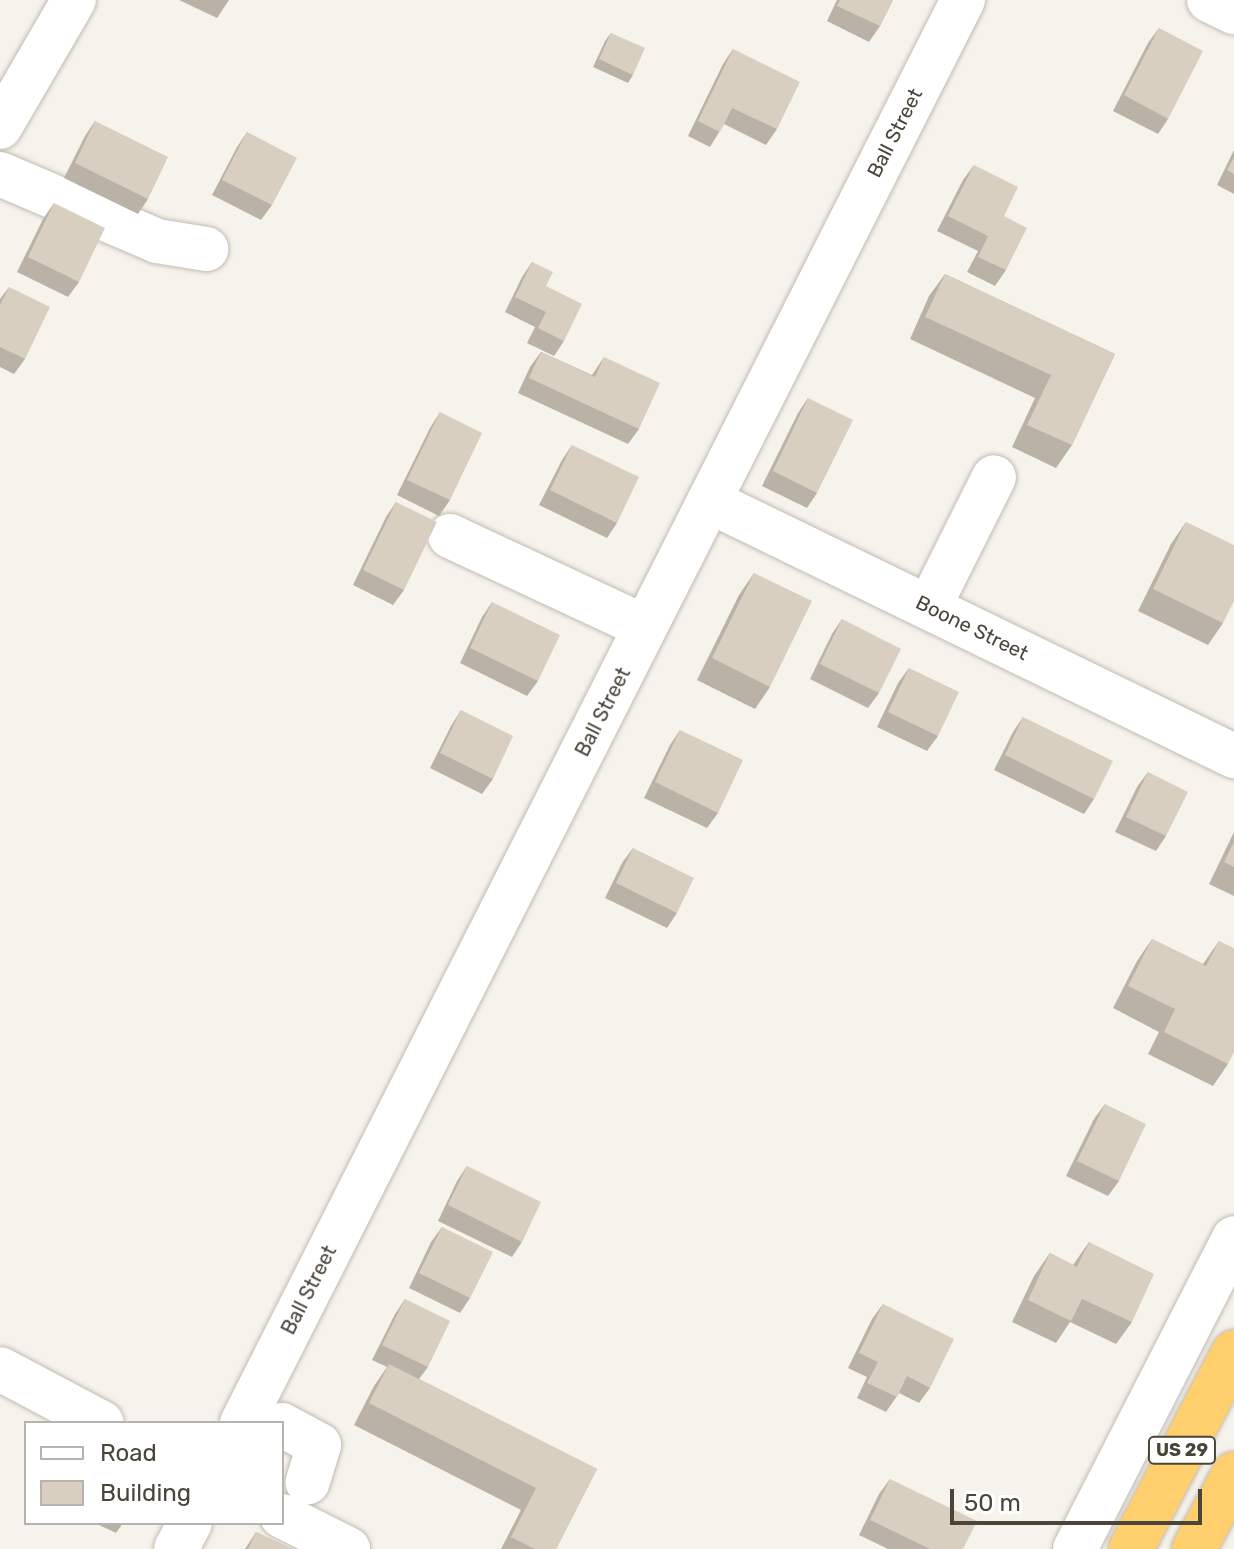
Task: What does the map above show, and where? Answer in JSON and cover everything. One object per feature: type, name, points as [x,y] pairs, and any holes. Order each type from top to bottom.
[{"type":"highway","name":"US 29","points":[[1131,1549],[1234,1352]]},
{"type":"highway","name":"US 29","points":[[1194,1549],[1234,1474]]},
{"type":"street","name":"Ball Street","points":[[262,1421],[645,627],[963,0]]},
{"type":"street","points":[[1209,0],[1234,12]]},
{"type":"street","points":[[0,127],[65,3]]},
{"type":"street","points":[[0,174],[157,241],[206,249]]},
{"type":"street","points":[[929,607],[994,477]]},
{"type":"street","name":"Boone Street","points":[[709,501],[1234,756]]},
{"type":"street","points":[[450,536],[645,627]]},
{"type":"street","points":[[1075,1549],[1234,1238]]},
{"type":"street","points":[[0,1369],[98,1421]]},
{"type":"street","points":[[284,1430],[319,1445],[308,1482]]},
{"type":"street","points":[[284,1517],[348,1549]]},
{"type":"street","points":[[176,1549],[189,1525]]},
{"type":"building","points":[[840,0],[893,0],[880,26],[837,6]]},
{"type":"building","points":[[1159,28],[1203,51],[1168,119],[1124,95]]},
{"type":"building","points":[[611,33],[645,48],[633,75],[599,59]]},
{"type":"building","points":[[733,49],[800,82],[777,129],[732,108],[720,132],[698,121]]},
{"type":"building","points":[[95,121],[168,157],[148,199],[75,163]]},
{"type":"building","points":[[247,132],[297,158],[272,205],[222,180]]},
{"type":"building","points":[[1234,157],[1234,174],[1227,170]]},
{"type":"building","points":[[974,165],[1018,187],[1004,216],[1027,228],[1006,270],[978,257],[988,236],[948,216]]},
{"type":"building","points":[[54,203],[105,228],[79,282],[28,257]]},
{"type":"building","points":[[532,262],[553,272],[546,286],[582,304],[564,341],[538,328],[546,312],[515,297]]},
{"type":"building","points":[[945,274],[1115,354],[1072,445],[1027,425],[1051,375],[925,317]]},
{"type":"building","points":[[9,287],[50,307],[25,359],[0,347],[0,305]]},
{"type":"building","points":[[541,352],[595,377],[604,357],[660,383],[639,429],[529,378]]},
{"type":"building","points":[[808,398],[853,420],[817,493],[773,471]]},
{"type":"building","points":[[440,412],[482,433],[450,500],[407,480]]},
{"type":"building","points":[[572,445],[639,477],[617,523],[550,490]]},
{"type":"building","points":[[396,502],[437,522],[404,590],[363,570]]},
{"type":"building","points":[[1186,522],[1234,545],[1234,601],[1223,623],[1153,589]]},
{"type":"building","points":[[754,573],[812,601],[770,687],[712,658]]},
{"type":"building","points":[[492,602],[560,635],[538,681],[470,648]]},
{"type":"building","points":[[842,619],[901,649],[879,693],[820,664]]},
{"type":"building","points":[[909,668],[959,692],[938,736],[888,712]]},
{"type":"building","points":[[461,710],[513,736],[493,779],[440,753]]},
{"type":"building","points":[[1023,717],[1113,761],[1094,799],[1005,755]]},
{"type":"building","points":[[680,730],[743,760],[718,813],[655,782]]},
{"type":"building","points":[[1148,772],[1188,792],[1166,836],[1126,817]]},
{"type":"building","points":[[1234,842],[1234,867],[1224,862]]},
{"type":"building","points":[[633,848],[694,878],[677,913],[616,883]]},
{"type":"building","points":[[1152,939],[1206,966],[1219,941],[1234,948],[1234,1052],[1228,1064],[1164,1032],[1175,1009],[1128,986]]},
{"type":"building","points":[[1105,1104],[1146,1124],[1119,1181],[1077,1161]]},
{"type":"building","points":[[467,1166],[541,1202],[522,1242],[448,1205]]},
{"type":"building","points":[[442,1227],[493,1252],[470,1298],[419,1273]]},
{"type":"building","points":[[1089,1242],[1154,1274],[1132,1322],[1082,1299],[1071,1321],[1028,1300],[1050,1253],[1077,1267]]},
{"type":"building","points":[[405,1299],[450,1321],[428,1367],[382,1345]]},
{"type":"building","points":[[883,1304],[954,1339],[930,1388],[907,1376],[897,1397],[867,1383],[878,1362],[859,1353]]},
{"type":"building","points":[[389,1364],[597,1469],[556,1549],[535,1549],[511,1537],[536,1488],[369,1403]]},
{"type":"building","points":[[890,1479],[977,1521],[963,1549],[930,1549],[870,1520]]},
{"type":"building","points":[[256,1532],[292,1549],[248,1549]]}]
